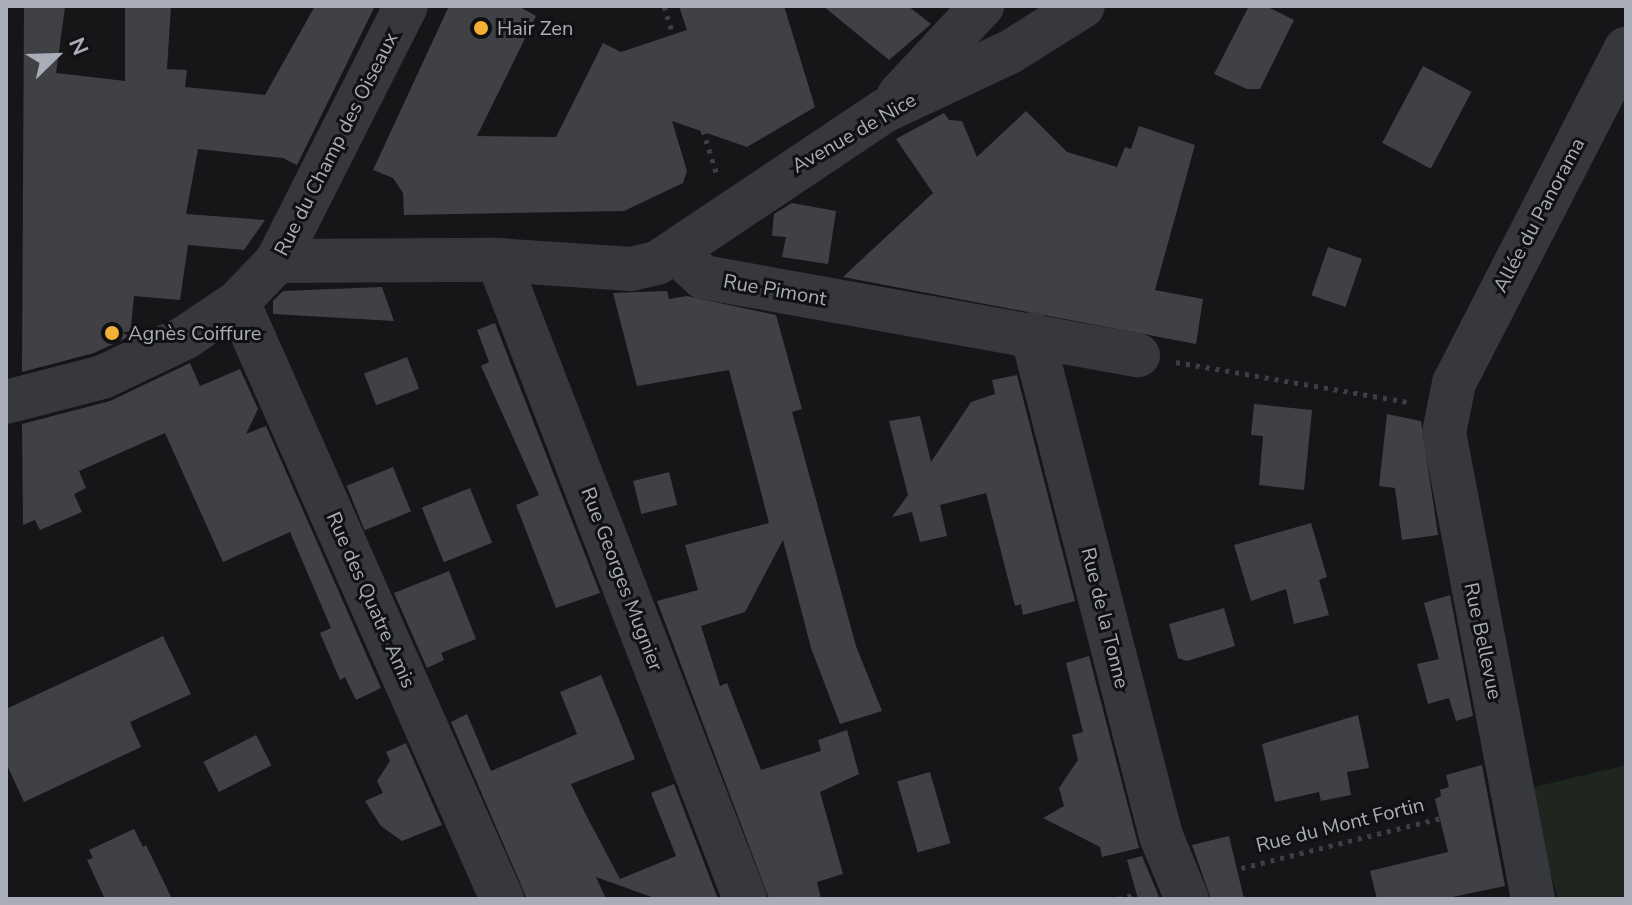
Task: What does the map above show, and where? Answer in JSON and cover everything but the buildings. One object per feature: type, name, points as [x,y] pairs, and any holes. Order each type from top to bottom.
[{"type":"street","name":"Rue du Champ des Oiseaux","points":[[6,402],[103,377],[186,337],[238,302],[277,261],[406,6]]},
{"type":"street","points":[[884,111],[982,6]]},
{"type":"street","name":"Avenue de Nice","points":[[676,252],[884,111],[1010,52],[1083,6]]},
{"type":"street","name":"Allée du Panorama","points":[[1451,396],[1626,49]]},
{"type":"street","points":[[277,261],[498,260],[631,269],[676,252]]},
{"type":"street","name":"Rue Pimont","points":[[676,252],[703,277],[1138,355]]},
{"type":"street","name":"Rue Georges Mugnier","points":[[498,260],[745,899]]},
{"type":"street","name":"Rue des Quatre Amis","points":[[238,302],[502,899]]},
{"type":"street","name":"Rue de la Tonne","points":[[1032,334],[1161,836],[1204,886]]},
{"type":"street","name":"Rue Bellevue","points":[[1451,396],[1444,433],[1455,506],[1533,899]]},
{"type":"path","points":[[664,6],[729,215]]},
{"type":"path","points":[[1138,355],[1451,396]]},
{"type":"path","name":"Rue du Mont Fortin","points":[[1204,886],[1469,810]]},
{"type":"shaded area","points":[[1626,765],[1626,899],[1558,899],[1526,789]]},
{"type":"place","name":"Hair Zen","points":[[481,28]]},
{"type":"place","name":"Agnès Coiffure","points":[[112,333]]}]
